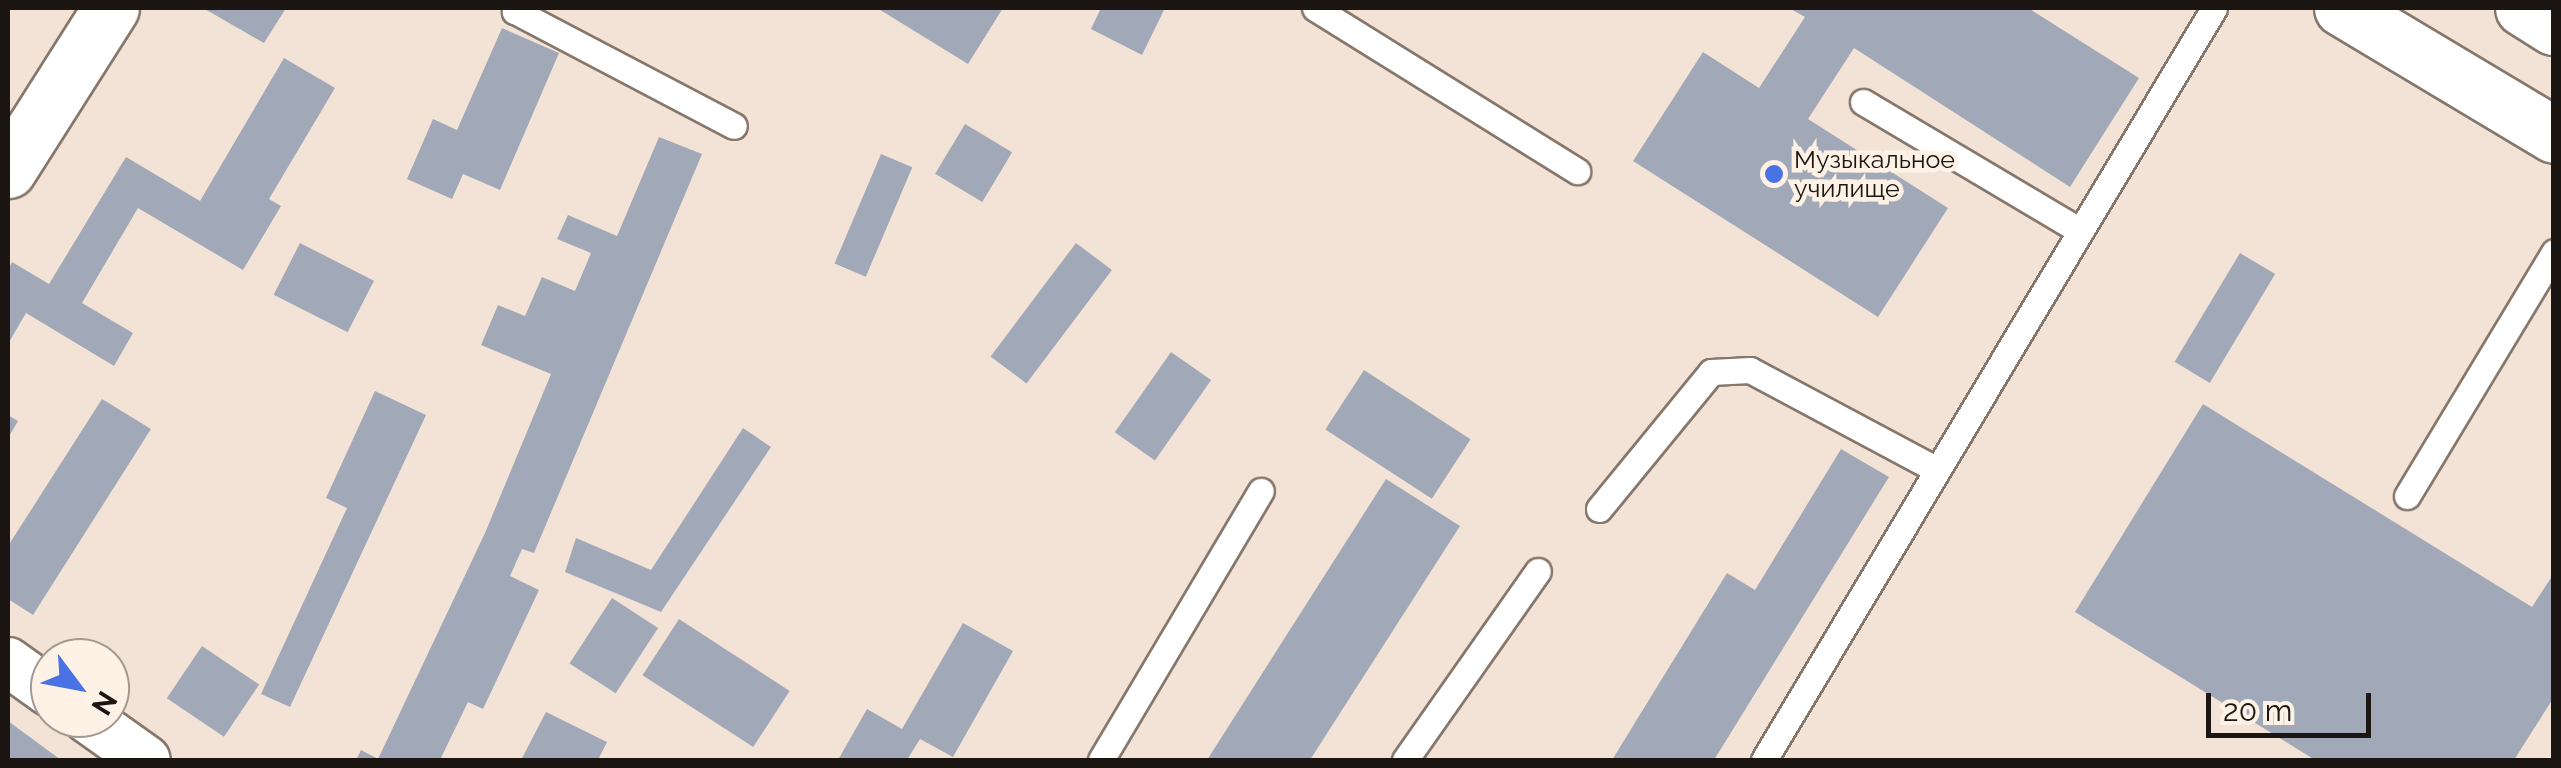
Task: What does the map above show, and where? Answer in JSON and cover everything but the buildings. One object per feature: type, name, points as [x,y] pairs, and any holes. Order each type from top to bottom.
[{"type":"main road","points":[[8,170],[112,8]]},
{"type":"main road","points":[[2342,8],[2554,134]]},
{"type":"street","points":[[8,662],[30,678]]},
{"type":"street","points":[[115,738],[146,760]]},
{"type":"lane","points":[[517,8],[515,12],[734,126]]},
{"type":"lane","points":[[1315,8],[1576,171]]},
{"type":"lane","points":[[1764,760],[2214,8]]},
{"type":"lane","points":[[1863,102],[2080,231]]},
{"type":"lane","points":[[2407,496],[2554,252]]},
{"type":"lane","points":[[1599,510],[1711,372],[1750,370],[1938,470]]},
{"type":"lane","points":[[1100,760],[1261,491]]},
{"type":"lane","points":[[1406,760],[1538,571]]},
{"type":"place","name":"Музыкальное училище","points":[[1774,174]]}]
